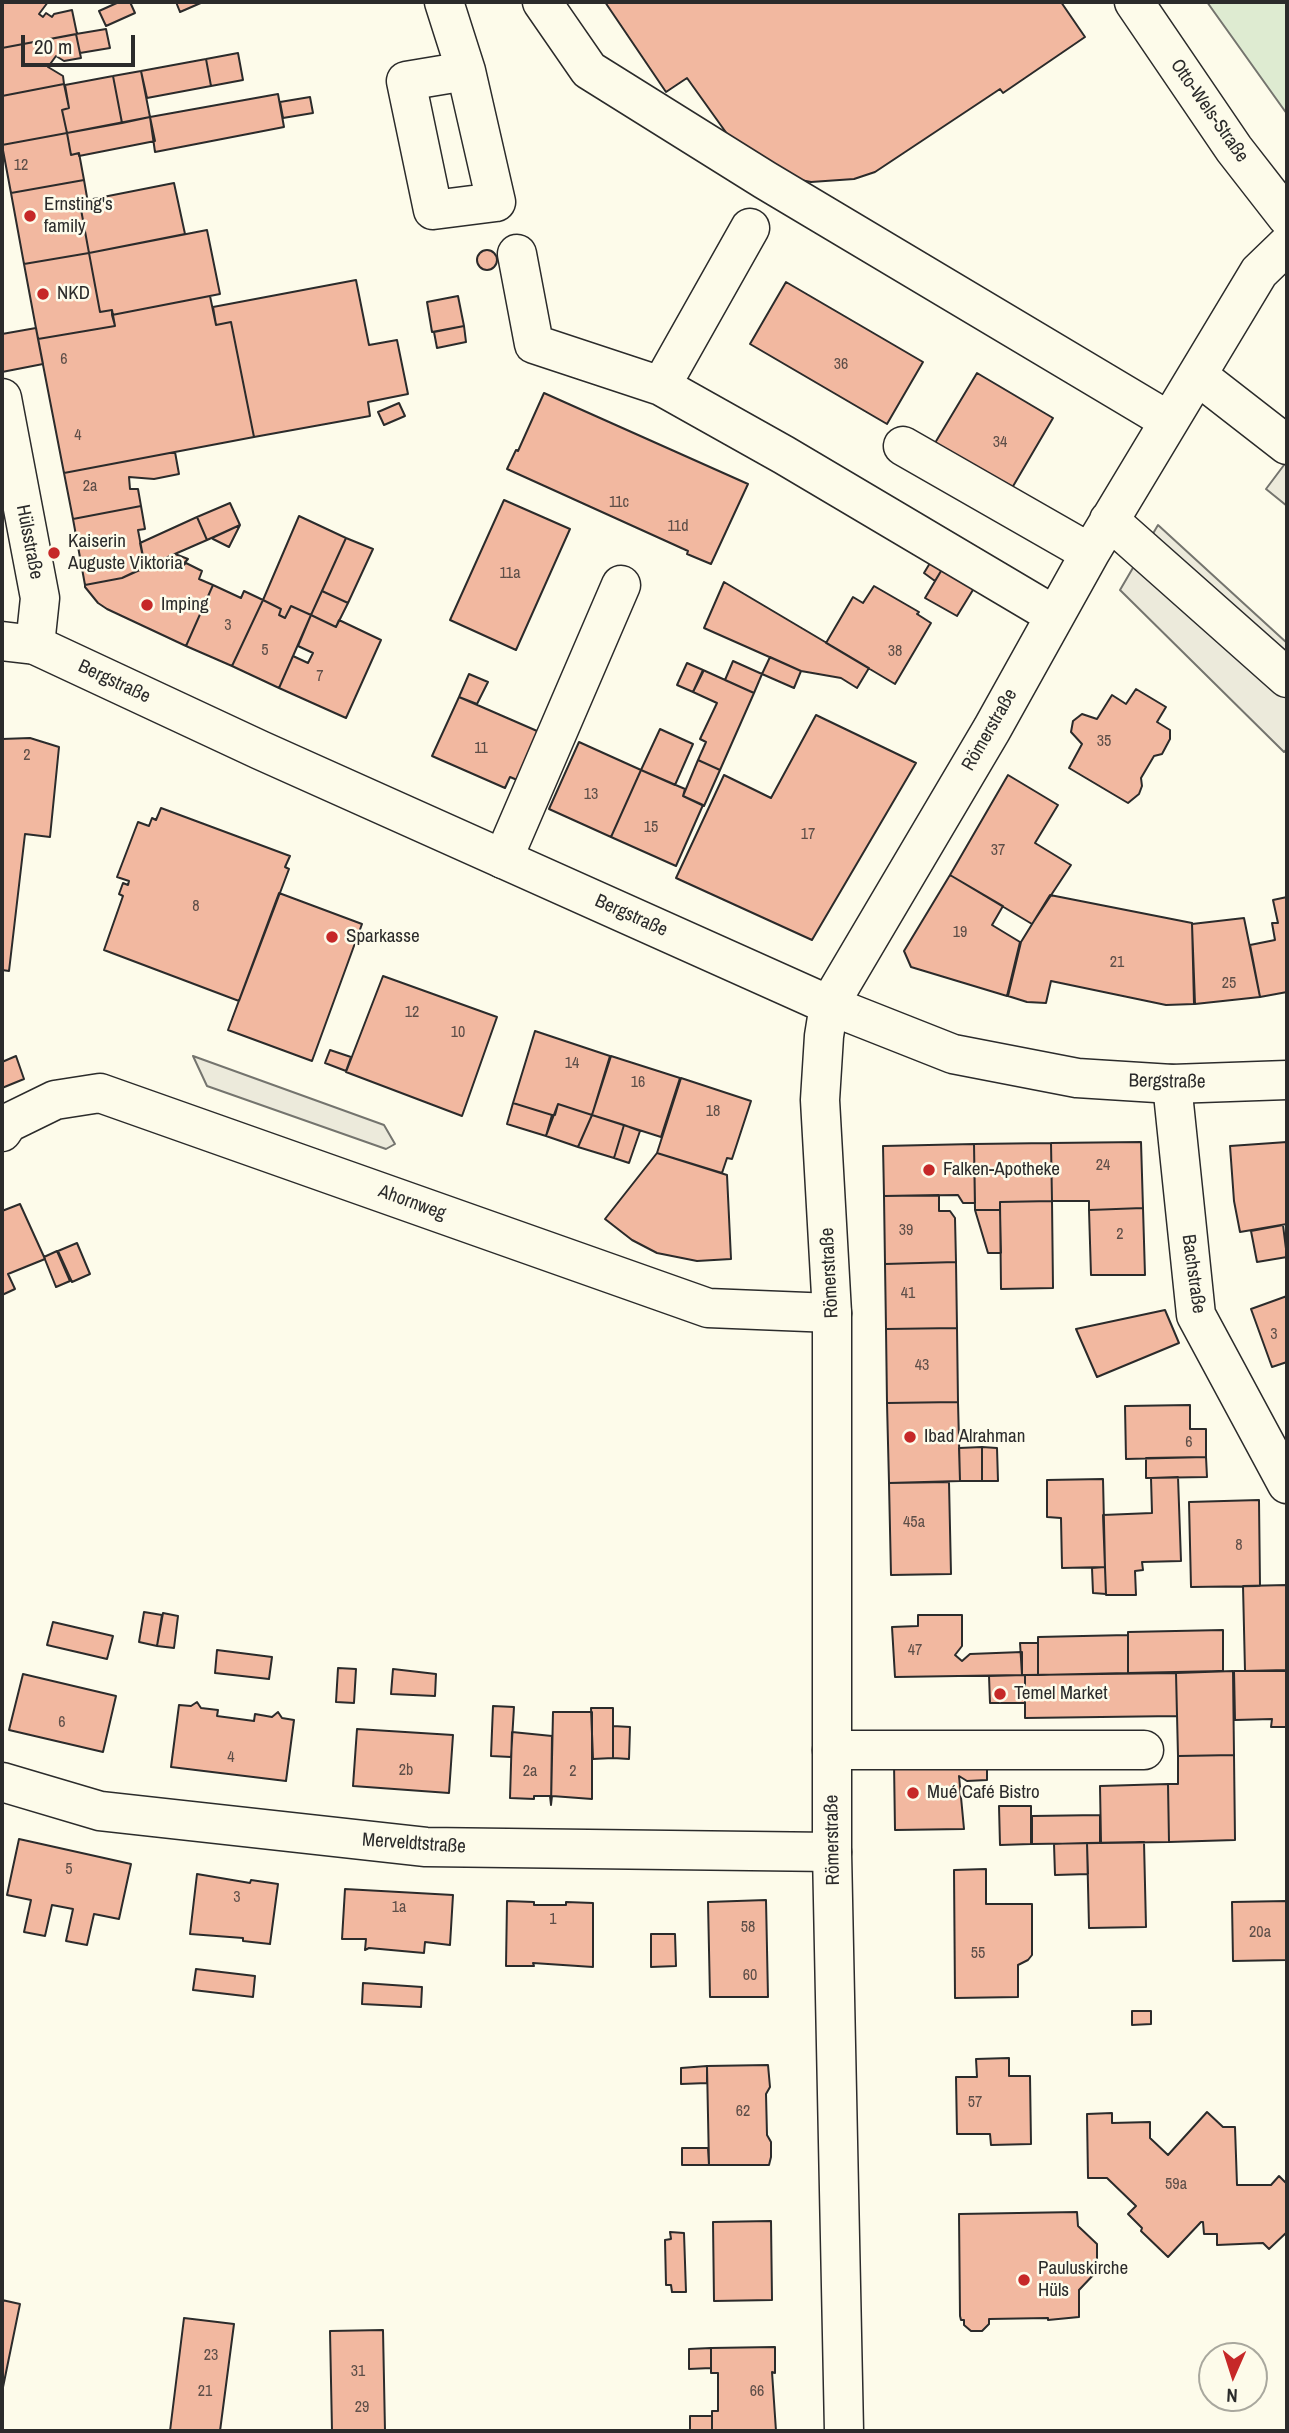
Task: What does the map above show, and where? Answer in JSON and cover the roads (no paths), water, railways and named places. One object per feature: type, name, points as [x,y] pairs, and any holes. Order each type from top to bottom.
[{"type":"street","points":[[444,2],[466,71]]},
{"type":"street","points":[[542,2],[589,70],[765,180],[1169,421]]},
{"type":"street","name":"Otto-Wels-Straße","points":[[1134,2],[1234,149],[1287,216]]},
{"type":"street","points":[[661,386],[750,228]]},
{"type":"street","name":"Römerstraße","points":[[844,2431],[832,1852],[832,1313],[820,1100],[829,1005],[1169,421],[1259,272],[1287,245]]},
{"type":"street","points":[[517,254],[534,344],[661,386],[784,455],[1054,615]]},
{"type":"street","points":[[1197,375],[1287,445]]},
{"type":"street","name":"Hülsstraße","points":[[2,398],[40,598],[18,643]]},
{"type":"street","points":[[903,446],[1090,553]]},
{"type":"street","points":[[1110,520],[1287,678]]},
{"type":"street","points":[[503,859],[621,585]]},
{"type":"street","name":"Bergstraße","points":[[18,643],[829,1005],[953,1054],[1077,1078],[1172,1084],[1287,1080]]},
{"type":"street","name":"Bachstraße","points":[[1172,1084],[1196,1315],[1287,1484]]},
{"type":"street","name":"Ahornweg","points":[[2,1132],[8,1123],[55,1100],[100,1093],[708,1308],[832,1313]]},
{"type":"street","points":[[832,1750],[1144,1750]]},
{"type":"street","name":"Merveldtstraße","points":[[2,1782],[100,1811],[426,1847],[832,1852]]},
{"type":"place","name":"Ernsting's family","points":[[30,216]]},
{"type":"place","name":"NKD","points":[[43,294]]},
{"type":"place","name":"Kaiserin Auguste Viktoria","points":[[54,553]]},
{"type":"place","name":"Imping","points":[[147,605]]},
{"type":"place","name":"Sparkasse","points":[[332,937]]},
{"type":"place","name":"Falken-Apotheke","points":[[929,1170]]},
{"type":"place","name":"Ibad Alrahman","points":[[910,1437]]},
{"type":"place","name":"Temel Market","points":[[1000,1694]]},
{"type":"place","name":"Mué Café Bistro","points":[[913,1793]]},
{"type":"place","name":"Pauluskirche Hüls","points":[[1024,2280]]}]
